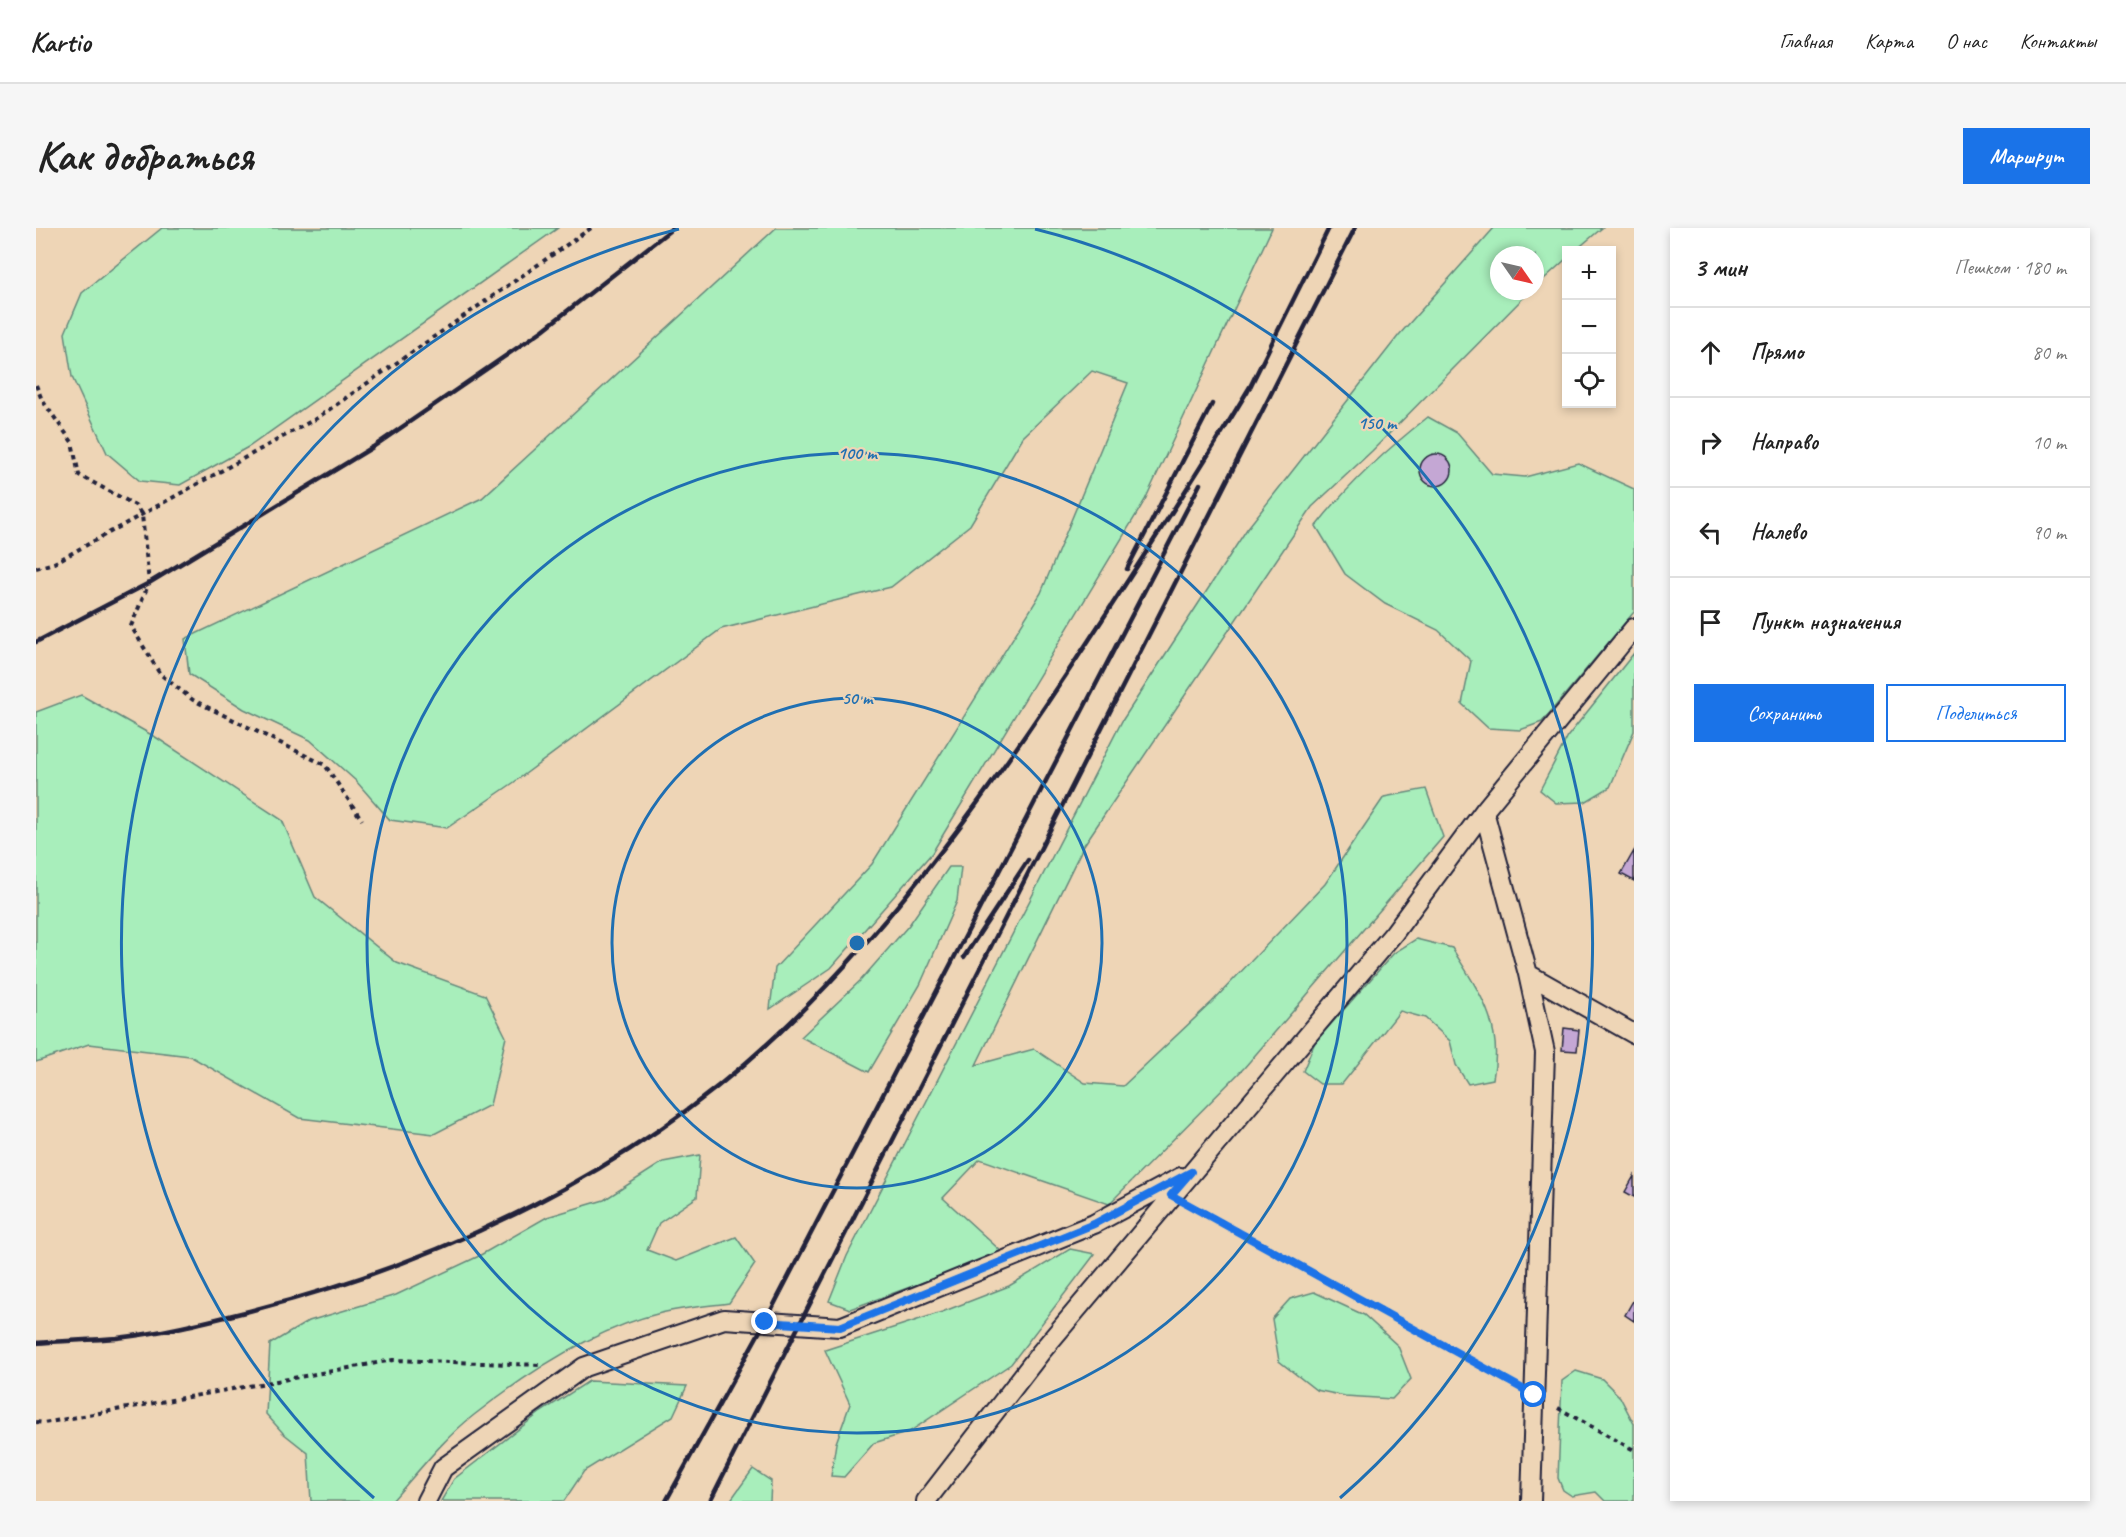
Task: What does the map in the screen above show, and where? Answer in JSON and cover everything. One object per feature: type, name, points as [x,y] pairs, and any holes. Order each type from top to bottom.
[{"type":"lane","points":[[926,1501],[1041,1352],[1394,933],[1484,812],[1634,628]]},
{"type":"lane","points":[[1484,812],[1528,974],[1545,1052],[1531,1501]]},
{"type":"lane","points":[[1528,974],[1634,1034]]},
{"type":"lane","points":[[426,1501],[443,1468],[584,1367],[724,1319],[840,1327],[1094,1224],[1191,1172]]},
{"type":"path","points":[[36,568],[54,563],[317,418],[591,228]]},
{"type":"path","points":[[36,385],[42,400],[72,442],[79,475],[135,505],[142,514],[149,584],[131,626],[160,674],[193,700],[325,765],[362,820]]},
{"type":"path","points":[[1171,1195],[1634,1450]]},
{"type":"path","points":[[36,1422],[44,1423],[393,1360],[584,1367]]},
{"type":"green space","points":[[162,228],[558,228],[250,446],[180,485],[140,481],[107,453],[72,377],[65,333],[82,293]]},
{"type":"green space","points":[[776,228],[1272,228],[1145,500],[932,853],[831,968],[770,1009],[775,968],[872,864],[1041,593],[1128,383],[1092,371],[1023,437],[970,525],[891,587],[721,629],[513,783],[447,828],[390,820],[356,781],[310,740],[244,709],[189,674],[185,639],[482,498]]},
{"type":"green space","points":[[1494,228],[1602,228],[1581,246],[1562,246],[1562,263],[1544,279],[1544,246],[1490,246],[1490,300],[1521,300],[1372,451],[1312,507],[1084,845],[976,1065],[1034,1049],[1085,1083],[1123,1086],[1212,1002],[1325,884],[1384,797],[1426,789],[1443,837],[1244,1068],[1109,1204],[980,1159],[943,1198],[1003,1253],[850,1309],[829,1301],[847,1256],[1122,721],[1247,529],[1399,335]]},
{"type":"green space","points":[[1428,417],[1457,433],[1492,474],[1525,477],[1578,463],[1634,489],[1634,612],[1542,722],[1520,730],[1488,728],[1462,704],[1471,661],[1438,630],[1385,604],[1345,574],[1316,526],[1369,468]]},
{"type":"green space","points":[[1634,653],[1634,731],[1610,787],[1585,802],[1556,803],[1540,790],[1568,736]]},
{"type":"green space","points":[[81,695],[157,738],[282,820],[315,897],[397,963],[485,995],[506,1037],[490,1105],[434,1134],[299,1118],[190,1056],[89,1044],[36,1062],[36,712]]},
{"type":"green space","points":[[949,867],[961,867],[957,901],[920,985],[869,1072],[801,1037],[861,980],[909,925]]},
{"type":"green space","points":[[1416,939],[1452,948],[1480,994],[1492,1025],[1495,1042],[1496,1059],[1493,1079],[1468,1084],[1456,1065],[1450,1041],[1425,1018],[1400,1011],[1342,1084],[1320,1084],[1303,1071],[1315,1042],[1394,953]]},
{"type":"green space","points":[[700,1155],[697,1197],[659,1223],[647,1250],[676,1261],[736,1237],[755,1264],[729,1303],[669,1311],[636,1320],[563,1354],[494,1399],[463,1424],[431,1456],[392,1501],[311,1501],[308,1453],[283,1433],[266,1414],[270,1344],[309,1321],[396,1295],[477,1257],[547,1217],[604,1200],[663,1162]]},
{"type":"green space","points":[[1070,1249],[1095,1254],[1011,1364],[909,1432],[874,1443],[844,1477],[831,1476],[836,1443],[850,1404],[825,1350],[942,1312],[1009,1286]]},
{"type":"green space","points":[[1314,1292],[1364,1315],[1398,1346],[1411,1379],[1392,1399],[1345,1396],[1316,1390],[1279,1361],[1272,1319],[1290,1299]]},
{"type":"green space","points":[[1576,1371],[1602,1379],[1620,1397],[1634,1424],[1634,1501],[1605,1501],[1596,1492],[1572,1496],[1563,1490],[1558,1478],[1562,1381]]},
{"type":"green space","points":[[589,1381],[687,1386],[673,1416],[584,1471],[564,1501],[441,1501],[454,1479],[541,1412]]},
{"type":"green space","points":[[753,1469],[771,1481],[770,1501],[730,1501]]},
{"type":"building","points":[[1436,454],[1447,459],[1452,470],[1447,481],[1436,486],[1425,481],[1420,470],[1425,459]]},
{"type":"building","points":[[1634,851],[1634,881],[1621,874]]},
{"type":"building","points":[[1564,1028],[1579,1030],[1577,1051],[1562,1050]]},
{"type":"building","points":[[1634,1176],[1634,1197],[1625,1192]]},
{"type":"building","points":[[1634,1299],[1634,1321],[1625,1315]]},
{"type":"railway","points":[[36,642],[149,583],[373,447],[543,330],[673,228]]},
{"type":"railway","points":[[1247,393],[1329,228]]},
{"type":"railway","points":[[710,1501],[1355,228]]},
{"type":"railway","points":[[36,1343],[117,1338],[186,1326],[324,1290],[395,1266],[464,1238],[532,1206],[597,1170],[660,1129],[720,1085],[776,1036],[864,945],[905,897],[982,797],[1054,693],[1171,514],[1251,385]]},
{"type":"railway","points":[[1127,569],[1212,404]]},
{"type":"railway","points":[[666,1501],[765,1322],[1200,484]]},
{"type":"railway","points":[[964,957],[1028,860]]},
{"type":"route","points":[[765,1322],[840,1327],[1094,1224],[1191,1172],[1171,1195],[1534,1395]]}]
